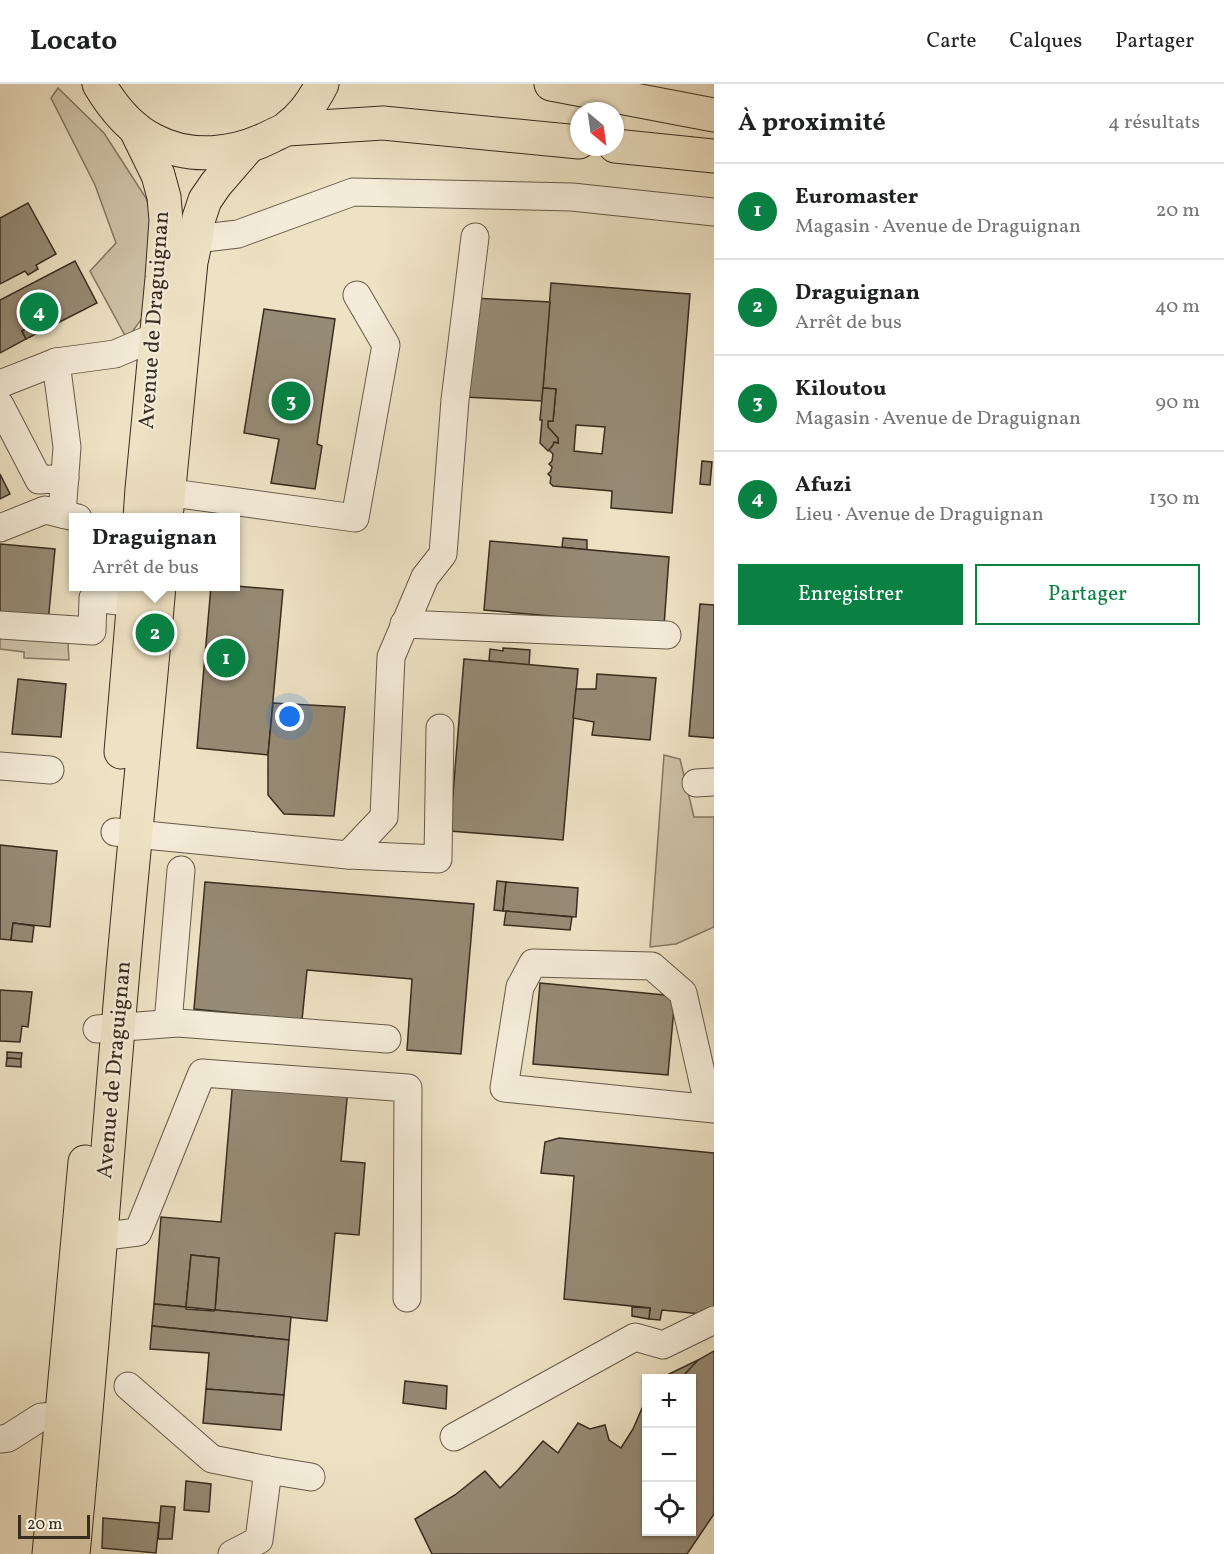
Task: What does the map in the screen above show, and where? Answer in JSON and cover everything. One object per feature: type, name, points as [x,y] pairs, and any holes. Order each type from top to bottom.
[{"type":"main road","points":[[99,84],[121,115],[153,140],[193,152],[218,153],[248,147],[287,129],[304,112],[322,84]]},
{"type":"main road","points":[[551,84],[714,115]]},
{"type":"main road","points":[[287,129],[383,123],[570,141]]},
{"type":"main road","name":"Avenue de Draguignan","points":[[135,128],[158,175],[164,197],[166,220],[157,336],[154,504]]},
{"type":"main road","name":"Avenue de Draguignan","points":[[154,504],[199,218],[205,200],[216,184],[248,147]]},
{"type":"main road","points":[[624,147],[714,156]]},
{"type":"main road","name":"Avenue de Draguignan","points":[[73,1554],[74,1415],[146,596]]},
{"type":"main road","name":"Avenue de Draguignan","points":[[49,1554],[74,1415]]},
{"type":"street","points":[[196,239],[238,234],[353,192],[572,197],[714,212]]},
{"type":"street","points":[[348,855],[384,817],[391,657],[425,576],[443,554],[455,400],[475,237]]},
{"type":"street","points":[[154,504],[355,518],[386,345],[357,295]]},
{"type":"street","points":[[0,384],[56,362],[115,354],[157,336]]},
{"type":"street","points":[[56,362],[68,447],[65,478],[70,513]]},
{"type":"street","points":[[0,405],[39,480],[65,478]]},
{"type":"street","points":[[0,528],[45,510],[69,516]]},
{"type":"street","points":[[0,625],[92,631],[93,598],[146,596]]},
{"type":"street","points":[[404,624],[667,635]]},
{"type":"street","points":[[125,833],[348,855],[438,859],[440,728]]},
{"type":"street","points":[[0,766],[50,770]]},
{"type":"street","points":[[168,1023],[181,870]]},
{"type":"street","points":[[533,963],[652,966],[683,993],[712,1109],[504,1089],[520,987],[533,963]]},
{"type":"street","points":[[107,1028],[178,1023],[387,1039]]},
{"type":"street","points":[[89,1238],[138,1232],[202,1073],[408,1088],[407,1298]]},
{"type":"street","points":[[454,1437],[635,1337],[663,1345],[714,1320]]},
{"type":"street","points":[[128,1386],[212,1459],[311,1477]]},
{"type":"street","points":[[0,1438],[8,1438],[41,1417],[74,1415]]},
{"type":"street","points":[[232,1554],[259,1540],[268,1470]]},
{"type":"shaded area","points":[[58,88],[104,133],[146,198],[153,219],[143,317],[127,339],[90,271],[116,243],[95,185],[51,98]]},
{"type":"shaded area","points":[[0,638],[68,643],[69,660],[24,658],[24,652],[0,649]]},
{"type":"shaded area","points":[[664,755],[680,759],[694,817],[714,817],[714,927],[676,944],[650,947]]},
{"type":"building","points":[[28,203],[56,254],[36,265],[38,269],[28,275],[25,271],[0,284],[0,218]]},
{"type":"building","points":[[75,261],[97,303],[44,330],[40,321],[22,331],[26,339],[0,353],[0,300]]},
{"type":"building","points":[[551,283],[690,294],[672,513],[611,508],[612,491],[553,486],[548,474],[552,467],[549,464],[553,454],[549,450],[554,442],[558,443],[558,438],[548,427],[548,421],[553,421],[556,389],[543,388]],"holes":[[[576,425],[605,427],[602,454],[574,451]]]},
{"type":"building","points":[[473,298],[550,302],[542,401],[464,397]]},
{"type":"building","points":[[264,309],[335,319],[317,444],[322,446],[315,489],[271,483],[279,439],[244,433]]},
{"type":"building","points":[[40,321],[44,330],[26,339],[22,331]]},
{"type":"building","points":[[543,388],[556,389],[553,421],[548,421],[548,427],[558,438],[558,443],[554,442],[548,451],[540,443]]},
{"type":"building","points":[[702,461],[712,462],[710,485],[700,484]]},
{"type":"building","points":[[0,474],[10,494],[0,499]]},
{"type":"building","points":[[563,538],[587,540],[587,550],[562,547]]},
{"type":"building","points":[[490,541],[669,557],[664,626],[484,610]]},
{"type":"building","points":[[0,544],[55,549],[48,623],[0,618]]},
{"type":"building","points":[[240,586],[283,590],[268,755],[197,748],[211,591],[240,591]]},
{"type":"building","points":[[700,604],[714,605],[714,738],[689,736]]},
{"type":"building","points":[[503,648],[530,650],[529,665],[489,661],[490,649],[503,651]]},
{"type":"building","points":[[464,659],[578,669],[563,840],[450,831]]},
{"type":"building","points":[[597,674],[656,678],[650,740],[592,735],[594,722],[573,718],[576,689],[596,689]]},
{"type":"building","points":[[18,679],[66,684],[61,737],[12,734]]},
{"type":"building","points":[[273,703],[345,707],[334,816],[284,814],[268,795],[268,755]]},
{"type":"building","points":[[0,845],[57,851],[50,927],[13,923],[11,940],[0,939]]},
{"type":"building","points":[[497,881],[506,882],[503,911],[494,910]]},
{"type":"building","points":[[205,882],[474,904],[461,1054],[407,1050],[412,979],[307,970],[302,1020],[194,1009]]},
{"type":"building","points":[[506,882],[578,888],[576,917],[503,911]]},
{"type":"building","points":[[506,911],[572,917],[570,930],[504,925]]},
{"type":"building","points":[[13,923],[34,926],[32,942],[11,940]]},
{"type":"building","points":[[540,983],[675,996],[668,1075],[533,1064]]},
{"type":"building","points":[[0,990],[32,992],[28,1027],[22,1026],[20,1042],[0,1041]]},
{"type":"building","points":[[7,1052],[22,1053],[21,1059],[7,1058]]},
{"type":"building","points":[[7,1058],[21,1059],[21,1067],[6,1066]]},
{"type":"building","points":[[233,1079],[348,1089],[341,1161],[365,1163],[359,1235],[335,1233],[327,1321],[215,1310],[219,1258],[191,1255],[186,1307],[154,1304],[161,1217],[221,1222]]},
{"type":"building","points":[[559,1138],[714,1153],[714,1312],[711,1315],[662,1310],[660,1320],[649,1319],[650,1308],[564,1299],[574,1176],[541,1173],[545,1142]]},
{"type":"building","points":[[191,1255],[219,1258],[215,1310],[186,1307]]},
{"type":"building","points":[[154,1304],[186,1307],[186,1309],[291,1317],[289,1340],[152,1326]]},
{"type":"building","points":[[632,1307],[650,1308],[649,1319],[632,1316]]},
{"type":"building","points":[[152,1326],[289,1340],[284,1395],[206,1389],[209,1353],[150,1349]]},
{"type":"building","points":[[714,1351],[714,1514],[687,1554],[432,1554],[415,1519],[455,1495],[485,1471],[500,1488],[543,1441],[558,1453],[578,1423],[590,1429],[605,1425],[609,1440],[621,1448],[642,1408],[642,1536],[696,1536],[696,1374],[685,1374],[698,1360]]},
{"type":"building","points":[[698,1360],[685,1374],[669,1374]]},
{"type":"building","points":[[405,1381],[447,1386],[446,1409],[403,1403]]},
{"type":"building","points":[[206,1389],[284,1395],[281,1430],[203,1423]]},
{"type":"building","points":[[186,1481],[211,1484],[209,1512],[184,1510]]},
{"type":"building","points":[[161,1506],[175,1507],[172,1539],[158,1539]]},
{"type":"building","points":[[103,1518],[159,1523],[156,1553],[102,1548]]},
{"type":"place","name":"Afuzi","points":[[39,312]]},
{"type":"place","name":"Kiloutou","points":[[291,401]]},
{"type":"place","name":"Draguignan","points":[[155,633]]},
{"type":"place","name":"Euromaster","points":[[226,658]]}]
